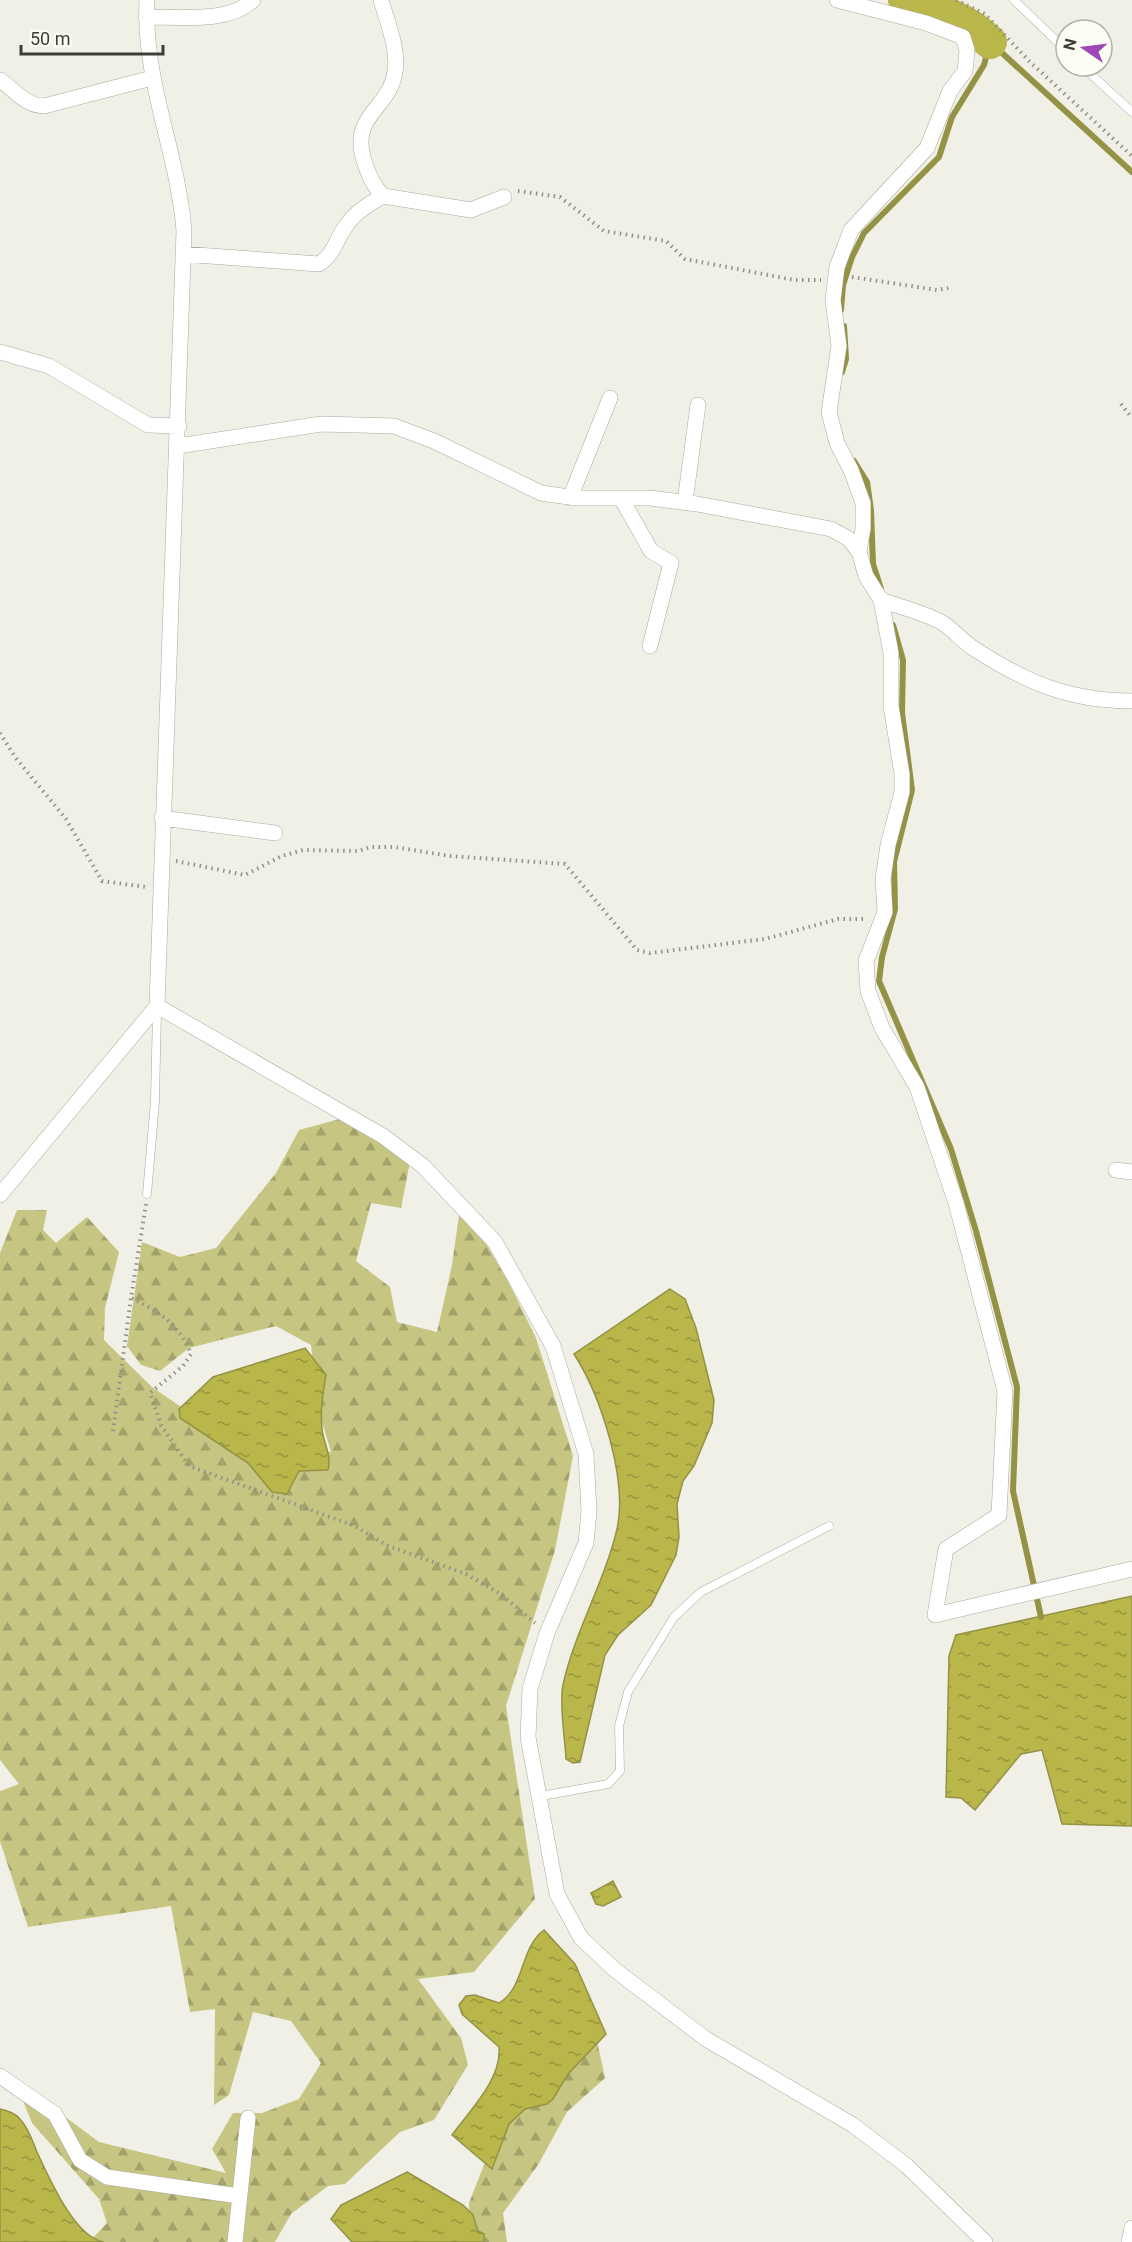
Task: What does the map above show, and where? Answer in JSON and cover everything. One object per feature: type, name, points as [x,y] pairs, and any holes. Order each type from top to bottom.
[{"type":"street","points":[[0,1195],[157,1006],[160,861],[178,446],[183,254],[181,199],[152,78],[147,0]]},
{"type":"street","points":[[147,17],[220,15],[246,6],[253,0]]},
{"type":"street","points":[[381,0],[393,45],[395,70],[392,84],[362,130],[359,146],[373,185],[383,196],[471,210],[504,197]]},
{"type":"street","points":[[837,0],[926,23],[963,37],[967,50],[965,71],[950,91],[927,148],[851,230],[836,277],[833,300],[839,346],[829,412],[837,443],[851,470],[863,502],[863,529],[859,552]]},
{"type":"street","points":[[0,80],[22,100],[32,105],[44,106],[152,78]]},
{"type":"street","points":[[183,254],[319,264],[328,258],[345,227],[361,210],[383,196]]},
{"type":"street","points":[[0,352],[50,366],[148,425],[178,426]]},
{"type":"street","points":[[570,498],[610,398]]},
{"type":"street","points":[[685,502],[698,405]]},
{"type":"street","points":[[178,446],[321,424],[394,426],[434,441],[540,493],[570,498],[685,502],[831,529],[849,539],[859,552],[867,576],[880,600],[891,653],[891,706],[902,792],[888,845],[883,879],[885,912],[866,961],[868,992],[882,1028],[917,1086],[956,1203],[1005,1391],[999,1515],[946,1549],[935,1615],[1132,1569]]},
{"type":"street","points":[[621,498],[651,551],[671,563],[650,646]]},
{"type":"street","points":[[880,600],[942,622],[970,646],[1004,668],[1045,688],[1098,701],[1132,701]]},
{"type":"street","points":[[162,818],[276,833]]},
{"type":"street","points":[[157,1006],[383,1136],[423,1166],[495,1242],[554,1346],[586,1454],[589,1511],[586,1544],[548,1632],[530,1689],[528,1737],[541,1796],[557,1894],[581,1938],[615,1970],[697,2033],[853,2125],[907,2166],[985,2242]]},
{"type":"street","points":[[0,2076],[55,2114],[80,2160],[107,2177],[239,2196]]},
{"type":"street","points":[[236,2242],[248,2118]]},
{"type":"street","points":[[1129,2242],[1132,2228]]},
{"type":"lane","points":[[1014,0],[1054,38]]},
{"type":"lane","points":[[1095,78],[1132,112]]},
{"type":"lane","points":[[147,1194],[155,1101],[157,1006]]},
{"type":"lane","points":[[541,1796],[608,1784],[620,1771],[619,1726],[628,1692],[674,1617],[701,1592],[830,1526]]},
{"type":"path","points":[[956,0],[985,14],[1030,62],[1132,156]]},
{"type":"path","points":[[504,197],[514,191],[560,197],[603,231],[666,241],[685,259],[707,265],[794,280],[827,280],[836,277],[937,290],[949,288]]},
{"type":"path","points":[[1121,404],[1132,418]]},
{"type":"path","points":[[0,734],[15,757],[66,819],[102,881],[159,890]]},
{"type":"path","points":[[160,861],[222,869],[245,875],[282,856],[303,850],[358,851],[371,847],[394,847],[450,856],[565,864],[637,950],[650,953],[765,939],[838,919],[862,918],[880,922]]},
{"type":"path","points":[[113,1431],[147,1194]]},
{"type":"path","points":[[131,1298],[152,1307],[170,1321],[188,1344],[191,1354],[183,1366],[150,1393],[161,1425],[189,1466],[354,1526],[386,1545],[466,1574],[502,1595],[548,1632]]},
{"type":"green space","points":[[347,1117],[410,1162],[401,1208],[371,1203],[356,1261],[390,1287],[397,1322],[437,1332],[452,1265],[461,1201],[509,1283],[536,1338],[573,1456],[555,1550],[506,1706],[535,1899],[474,1972],[418,1979],[461,2038],[468,2065],[434,2120],[400,2132],[345,2184],[328,2186],[291,2214],[275,2242],[89,2242],[107,2223],[99,2199],[32,2123],[14,2079],[99,2142],[226,2173],[212,2149],[233,2113],[262,2113],[299,2099],[321,2063],[291,2021],[253,2012],[229,2095],[214,2105],[215,2009],[190,2012],[171,1906],[28,1927],[0,1841],[0,1791],[19,1784],[0,1760],[0,1253],[17,1210],[47,1210],[43,1230],[56,1243],[87,1217],[119,1252],[105,1308],[104,1340],[152,1387],[248,1453],[294,1447],[331,1452],[317,1405],[311,1345],[276,1326],[189,1348],[160,1371],[141,1365],[127,1346],[142,1242],[180,1257],[216,1248],[276,1173],[299,1130]]},
{"type":"green space","points":[[596,2036],[605,2078],[567,2112],[538,2165],[503,2213],[507,2242],[470,2242],[469,2203],[489,2152],[497,2108]]},
{"type":"water","points":[[670,1289],[685,1299],[696,1328],[714,1400],[712,1423],[694,1466],[683,1481],[677,1504],[679,1537],[676,1555],[651,1605],[618,1635],[605,1655],[580,1762],[573,1763],[566,1759],[562,1712],[563,1685],[574,1646],[612,1549],[619,1509],[619,1487],[610,1439],[594,1392],[574,1354]]},
{"type":"water","points":[[305,1348],[326,1375],[321,1421],[329,1459],[328,1470],[299,1471],[287,1494],[272,1492],[248,1463],[180,1418],[179,1409],[213,1377]]},
{"type":"water","points":[[1132,1596],[1132,1826],[1062,1824],[1042,1750],[1021,1754],[975,1810],[961,1798],[946,1797],[949,1656],[956,1635]]},
{"type":"water","points":[[613,1881],[621,1897],[603,1906],[596,1904],[591,1893]]},
{"type":"water","points":[[544,1930],[575,1964],[606,2034],[568,2074],[553,2099],[547,2104],[525,2109],[509,2124],[492,2169],[452,2135],[483,2094],[499,2059],[499,2047],[462,2014],[459,2005],[466,1996],[475,1995],[499,2003],[507,1996],[514,1988],[530,1946]]},
{"type":"water","points":[[0,2109],[16,2115],[25,2126],[56,2191],[73,2219],[93,2238],[104,2242],[0,2242]]},
{"type":"water","points":[[407,2172],[463,2205],[473,2215],[478,2231],[484,2234],[484,2242],[352,2242],[331,2219],[341,2205]]},
{"type":"waterway","points":[[905,0],[951,16],[972,27],[990,42]]},
{"type":"waterway","points":[[841,310],[843,285],[852,257],[864,233],[939,157],[952,117],[984,65],[990,42],[1132,172]]},
{"type":"waterway","points":[[842,372],[846,359],[844,326]]},
{"type":"waterway","points":[[854,461],[867,482],[871,510],[873,564],[881,589]]},
{"type":"waterway","points":[[893,625],[903,660],[902,713],[912,790],[894,862],[895,909],[882,957],[879,981],[951,1149],[976,1231],[1017,1387],[1013,1491],[1041,1617]]}]
